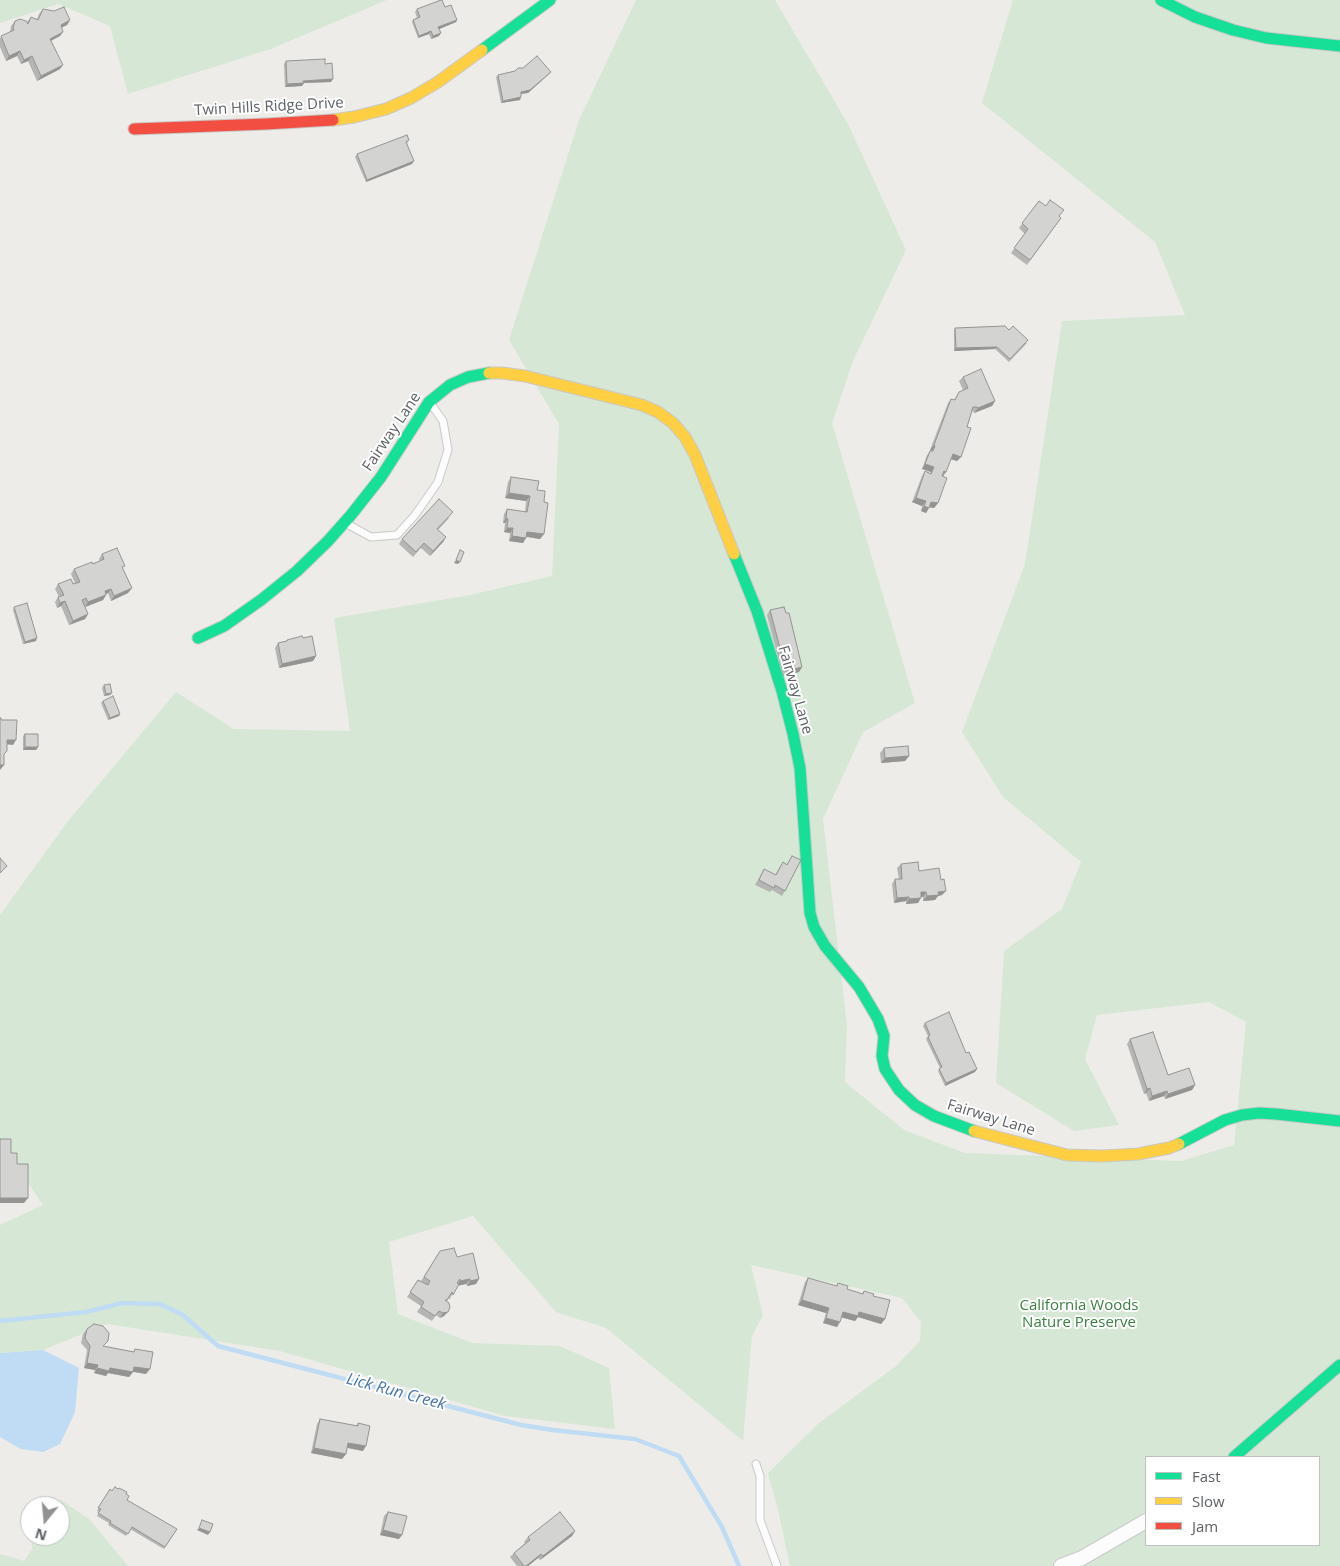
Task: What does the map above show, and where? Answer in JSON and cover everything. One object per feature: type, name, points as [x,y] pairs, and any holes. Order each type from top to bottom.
[{"type":"street","name":"Twin Hills Ridge Drive","points":[[134,129],[330,120],[354,117],[386,109],[411,98],[438,82],[550,0]]},
{"type":"street","points":[[1161,0],[1195,18],[1233,30],[1266,38],[1340,46]]},
{"type":"street","name":"Fairway Lane","points":[[198,638],[224,626],[261,600],[328,541],[381,477],[429,402],[450,385],[468,377],[502,372],[642,405],[658,412],[672,423],[685,437],[695,455],[756,611],[782,691],[800,768],[810,914],[814,927],[825,946],[868,1001],[878,1018],[884,1036],[882,1056],[885,1069],[899,1090],[915,1105],[934,1116],[976,1132],[1067,1154],[1102,1156],[1138,1154],[1168,1148],[1180,1144],[1225,1120],[1242,1115],[1276,1114],[1340,1121]]},
{"type":"street","points":[[1235,1456],[1340,1365]]},
{"type":"street","points":[[1061,1566],[1082,1558],[1145,1523]]},
{"type":"lane","points":[[344,523],[371,537],[397,535],[415,515],[438,482],[448,450],[443,421],[429,402]]},
{"type":"lane","points":[[756,1464],[760,1476],[760,1520],[777,1566]]},
{"type":"green space","points":[[0,0],[387,0],[271,49],[128,94],[110,26],[58,4],[0,23]]},
{"type":"green space","name":"California Woods Nature Preserve","points":[[636,0],[775,0],[848,124],[906,250],[853,361],[832,423],[915,703],[863,732],[823,819],[847,1025],[845,1082],[904,1130],[965,1153],[1181,1161],[1234,1145],[1246,1022],[1209,1002],[1097,1015],[1085,1059],[1119,1125],[1074,1131],[996,1083],[1004,951],[1062,909],[1081,862],[1003,797],[962,732],[1025,564],[1062,321],[1185,315],[1155,242],[982,103],[1013,0],[1340,0],[1340,1566],[790,1566],[768,1473],[819,1423],[896,1366],[920,1341],[921,1322],[902,1298],[751,1265],[763,1315],[752,1336],[743,1441],[606,1328],[556,1312],[473,1216],[389,1242],[398,1314],[472,1343],[560,1346],[609,1368],[615,1429],[505,1416],[280,1351],[107,1324],[43,1350],[0,1353],[0,1225],[43,1205],[3,1146],[0,1145],[0,915],[68,821],[176,692],[234,729],[350,731],[334,618],[470,595],[552,576],[559,424],[509,340],[579,120]]},
{"type":"green space","points":[[70,1506],[89,1519],[128,1566],[0,1566],[0,1554],[24,1561],[32,1546],[70,1546]]},
{"type":"water","points":[[43,1350],[79,1368],[75,1412],[60,1444],[43,1452],[21,1449],[0,1437],[0,1353]]},
{"type":"building","points":[[442,0],[445,7],[451,5],[457,20],[438,27],[441,33],[433,36],[431,31],[419,36],[413,20],[420,17],[417,9]]},
{"type":"building","points":[[64,7],[70,20],[61,25],[63,32],[50,39],[63,65],[41,76],[32,56],[24,60],[20,51],[9,56],[1,36],[14,30],[15,21],[20,19],[28,24],[31,17],[38,20],[43,9],[54,11]]},
{"type":"building","points":[[537,56],[551,72],[530,90],[521,92],[521,97],[503,101],[498,75],[523,68]]},
{"type":"building","points":[[325,59],[325,64],[332,63],[333,79],[287,84],[286,61]]},
{"type":"building","points":[[407,135],[409,140],[406,142],[414,161],[367,180],[357,154]]},
{"type":"building","points":[[1050,200],[1064,210],[1059,216],[1061,218],[1030,260],[1014,248],[1028,229],[1022,223],[1039,201],[1046,206]]},
{"type":"building","points":[[1005,326],[1009,330],[1013,326],[1028,340],[1010,359],[997,347],[956,348],[955,328]]},
{"type":"building","points":[[981,369],[995,401],[978,408],[973,407],[967,427],[971,428],[961,457],[953,454],[946,472],[944,471],[942,476],[947,478],[938,503],[931,502],[929,508],[924,506],[926,501],[916,498],[925,471],[931,474],[934,467],[925,464],[930,451],[933,451],[935,446],[951,399],[955,400],[959,392],[968,388],[963,377]]},
{"type":"building","points":[[511,477],[539,481],[537,490],[545,491],[544,502],[548,503],[544,534],[527,532],[526,538],[512,536],[513,528],[507,528],[507,509],[527,512],[530,496],[509,493]]},
{"type":"building","points":[[439,499],[453,512],[437,529],[446,537],[433,551],[424,543],[416,552],[402,539]]},
{"type":"building","points":[[117,548],[125,566],[122,567],[132,588],[114,596],[111,589],[105,591],[106,595],[88,602],[86,598],[82,600],[88,614],[73,621],[65,601],[60,603],[58,597],[64,595],[58,584],[71,579],[73,584],[80,582],[74,569],[104,559],[102,554]]},
{"type":"building","points":[[460,550],[464,552],[460,562],[456,560]]},
{"type":"building","points":[[27,603],[37,638],[25,642],[14,607]]},
{"type":"building","points":[[784,607],[786,613],[789,613],[802,667],[786,671],[770,610]]},
{"type":"building","points":[[302,636],[303,638],[312,636],[316,656],[282,664],[278,643]]},
{"type":"building","points":[[110,684],[112,693],[106,694],[104,685]]},
{"type":"building","points":[[113,696],[120,714],[110,718],[103,701]]},
{"type":"building","points":[[0,718],[1,720],[17,720],[16,740],[7,740],[4,765],[0,765]]},
{"type":"building","points":[[25,734],[38,734],[38,747],[25,747]]},
{"type":"building","points":[[908,746],[909,756],[885,758],[884,748]]},
{"type":"building","points":[[792,856],[801,860],[785,891],[775,885],[774,888],[759,880],[764,869],[776,875],[783,862],[787,865]]},
{"type":"building","points":[[0,858],[7,866],[0,873]]},
{"type":"building","points":[[918,862],[919,871],[939,868],[941,880],[944,879],[946,891],[938,892],[939,895],[927,896],[926,892],[921,892],[921,898],[897,898],[895,879],[902,879],[901,864]]},
{"type":"building","points":[[949,1012],[966,1053],[969,1052],[977,1069],[946,1083],[939,1069],[942,1067],[928,1037],[930,1035],[925,1023]]},
{"type":"building","points":[[1153,1032],[1168,1075],[1189,1068],[1195,1085],[1168,1094],[1167,1091],[1152,1096],[1150,1088],[1147,1089],[1130,1039]]},
{"type":"building","points":[[0,1139],[11,1139],[11,1153],[17,1153],[17,1164],[28,1164],[28,1198],[0,1198]]},
{"type":"building","points":[[454,1248],[457,1257],[473,1253],[479,1279],[460,1281],[460,1279],[453,1295],[452,1292],[447,1300],[445,1300],[449,1303],[450,1307],[448,1312],[443,1313],[439,1311],[435,1316],[421,1307],[424,1302],[410,1292],[418,1280],[428,1285],[430,1281],[424,1277],[440,1251]]},
{"type":"building","points":[[808,1278],[837,1286],[838,1283],[848,1286],[847,1289],[863,1294],[864,1291],[874,1294],[873,1296],[890,1300],[885,1319],[859,1312],[858,1316],[843,1312],[840,1322],[826,1318],[829,1308],[802,1300]]},
{"type":"building","points":[[94,1324],[103,1326],[109,1333],[108,1341],[103,1346],[134,1352],[135,1349],[153,1352],[150,1369],[134,1367],[133,1372],[110,1368],[109,1371],[97,1368],[98,1365],[87,1363],[90,1346],[85,1338],[87,1329]]},
{"type":"building","points":[[320,1419],[358,1426],[358,1423],[370,1426],[366,1446],[348,1443],[346,1454],[314,1448]]},
{"type":"building","points":[[115,1487],[127,1492],[126,1494],[129,1496],[127,1500],[177,1529],[165,1547],[132,1527],[128,1534],[98,1513],[101,1509],[98,1508],[110,1489],[112,1491]]},
{"type":"building","points":[[388,1512],[407,1516],[402,1535],[383,1530]]},
{"type":"building","points":[[560,1512],[575,1531],[543,1556],[541,1554],[524,1566],[514,1553],[530,1540],[528,1537]]},
{"type":"building","points":[[202,1520],[213,1524],[210,1532],[199,1528]]},
{"type":"waterway","name":"Lick Run Creek","points":[[0,1321],[86,1312],[122,1303],[160,1304],[183,1315],[218,1346],[521,1425],[635,1439],[679,1456],[722,1527],[739,1566]]},
{"type":"traffic: fast","points":[[482,50],[550,0]]},
{"type":"traffic: fast","points":[[1161,0],[1195,17],[1233,30],[1266,38],[1340,46]]},
{"type":"traffic: fast","points":[[198,638],[224,626],[261,600],[297,571],[328,541],[381,477],[429,402],[450,385],[468,377],[489,373]]},
{"type":"traffic: fast","points":[[734,554],[757,611],[782,691],[793,734],[800,768],[810,913],[814,927],[825,946],[859,987],[878,1019],[884,1036],[882,1056],[885,1069],[899,1090],[915,1105],[934,1116],[974,1131]]},
{"type":"traffic: fast","points":[[1179,1144],[1225,1120],[1242,1115],[1276,1114],[1340,1121]]},
{"type":"traffic: fast","points":[[1235,1456],[1340,1365]]},
{"type":"traffic: slow","points":[[333,120],[386,109],[411,98],[438,82],[482,50]]},
{"type":"traffic: slow","points":[[489,373],[525,376],[642,405],[658,412],[673,423],[685,437],[695,455],[734,554]]},
{"type":"traffic: slow","points":[[974,1131],[1067,1155],[1138,1154],[1169,1148],[1179,1144]]},
{"type":"traffic: jam","points":[[134,129],[333,120]]}]
